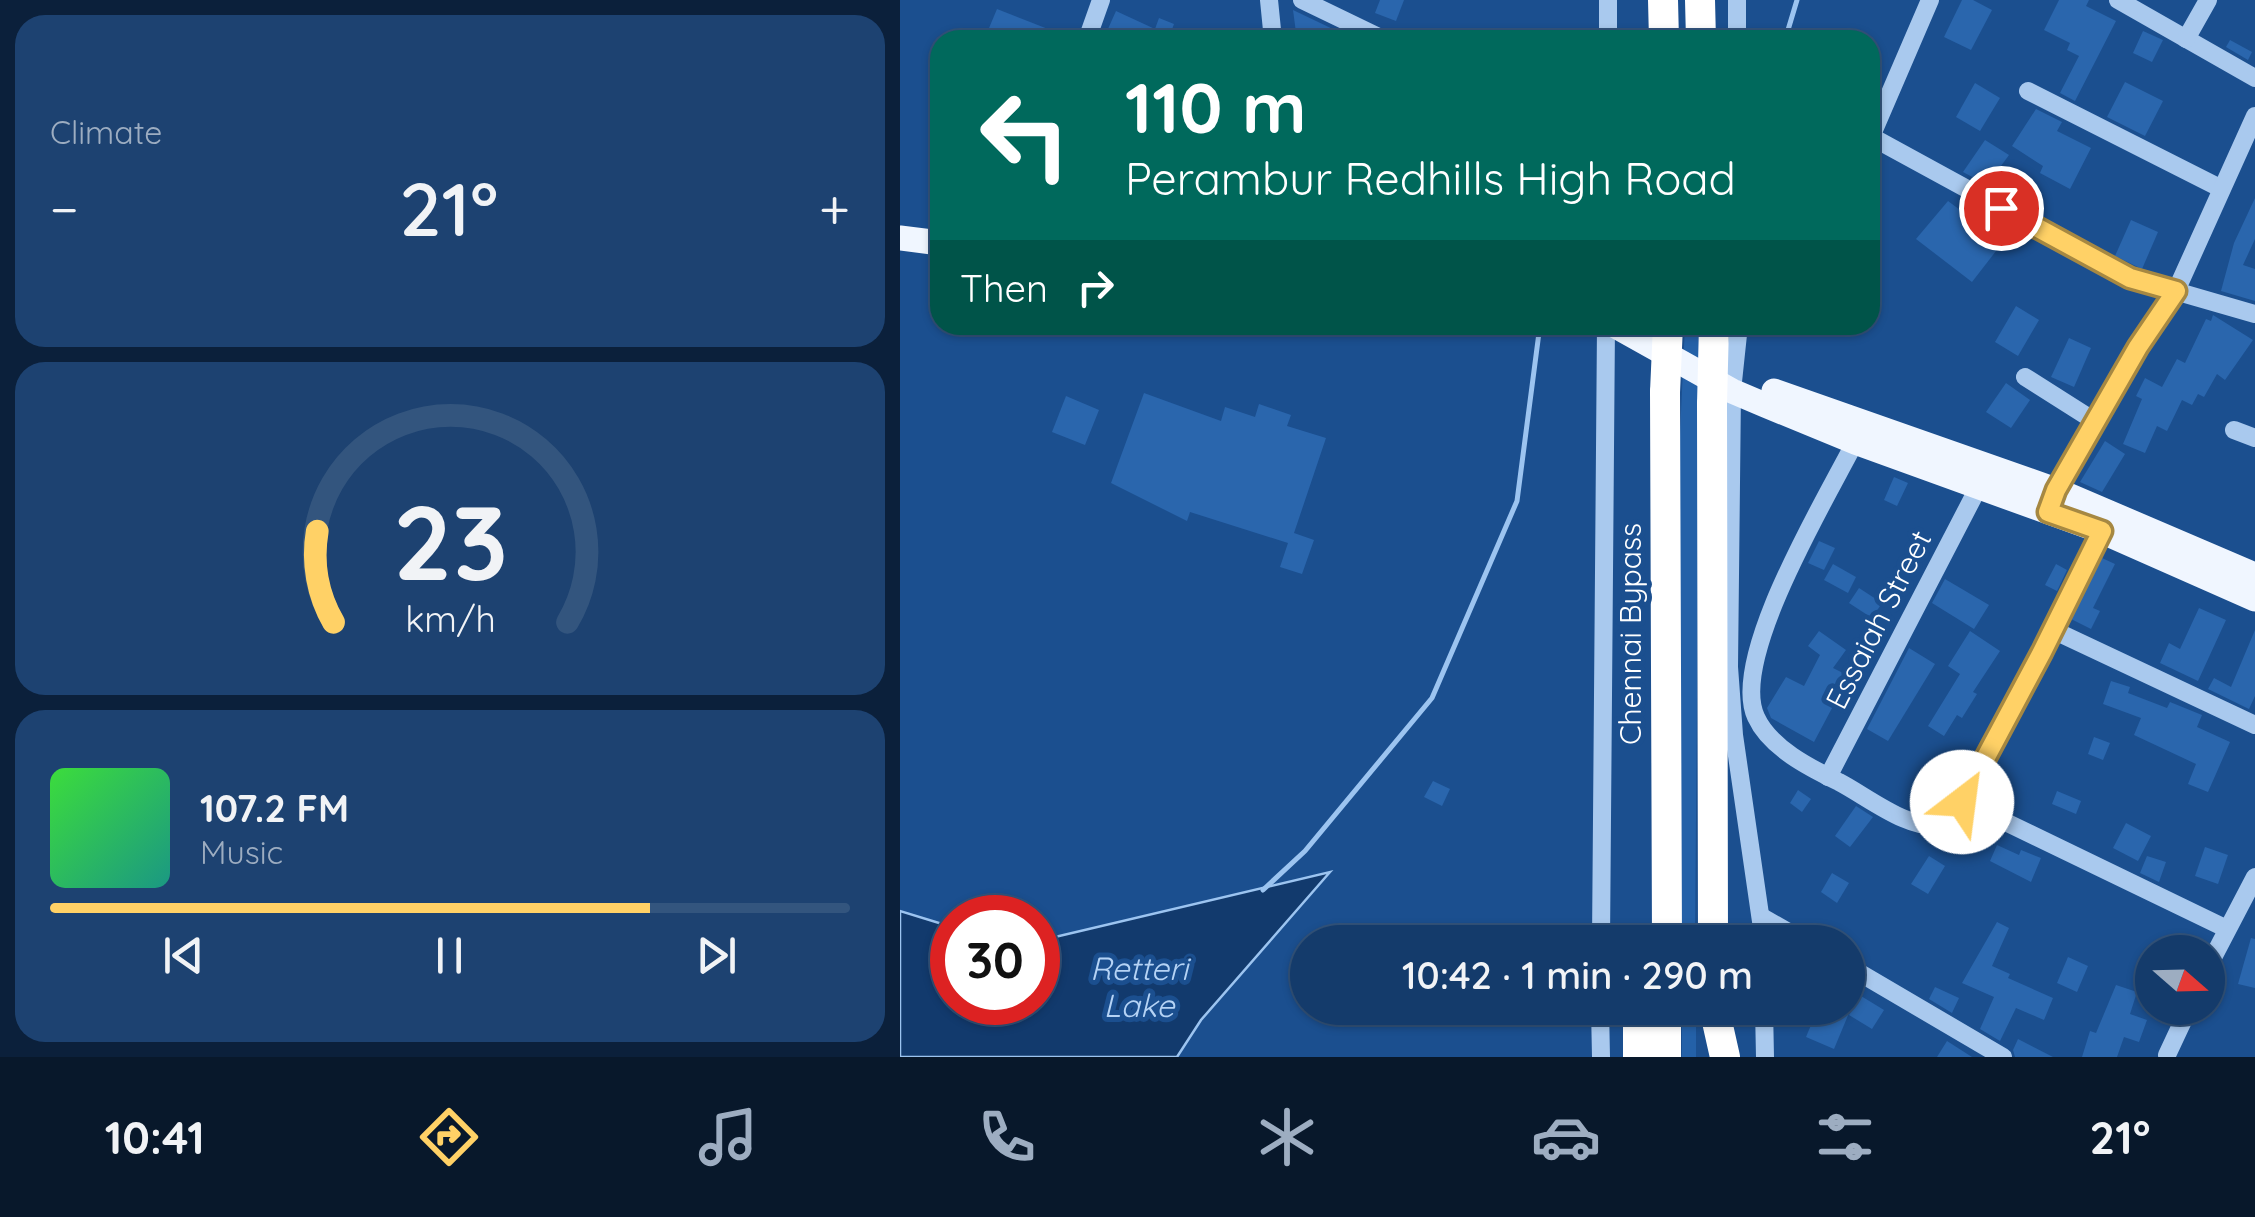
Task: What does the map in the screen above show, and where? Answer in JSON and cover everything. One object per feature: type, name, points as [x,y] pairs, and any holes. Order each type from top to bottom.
[{"type":"highway","points":[[1663,0],[1664,30]]},
{"type":"highway","name":"Chennai Bypass","points":[[1667,925],[1668,335]]},
{"type":"highway","points":[[1712,925],[1726,390],[1716,335]]},
{"type":"highway","points":[[1638,1025],[1638,1057]]},
{"type":"highway","points":[[1666,1025],[1666,1057]]},
{"type":"highway","points":[[1711,1057],[1712,1025]]},
{"type":"highway","points":[[1717,1025],[1724,1057]]},
{"type":"main road","points":[[900,238],[930,242]]},
{"type":"main road","points":[[1628,335],[1726,390],[1777,401],[2255,575]]},
{"type":"main road","points":[[1659,335],[1726,390]]},
{"type":"main road","points":[[1777,401],[1855,442],[1978,488],[2052,501],[2102,531],[2255,600]]},
{"type":"street","points":[[1090,30],[1100,0]]},
{"type":"street","points":[[1269,0],[1272,30]]},
{"type":"street","points":[[1302,0],[1364,30]]},
{"type":"street","points":[[1608,0],[1608,30]]},
{"type":"street","points":[[1737,30],[1738,0]]},
{"type":"street","points":[[1880,115],[1930,0]]},
{"type":"street","points":[[2118,0],[2255,78]]},
{"type":"street","points":[[2186,39],[2208,0]]},
{"type":"street","points":[[2028,90],[2220,188]]},
{"type":"street","points":[[2052,501],[2176,291],[2255,116]]},
{"type":"street","points":[[1880,141],[2130,278],[2255,314]]},
{"type":"street","points":[[1601,925],[1610,335]]},
{"type":"street","points":[[1738,335],[1726,390],[1729,667],[1734,734],[1763,925]]},
{"type":"street","points":[[2025,377],[2096,422]]},
{"type":"street","points":[[2234,430],[2255,438]]},
{"type":"street","points":[[1855,442],[1761,635],[1750,687],[1754,714],[1764,732],[1781,747],[1828,777],[1932,828],[1943,825],[1962,802],[2102,531]]},
{"type":"street","name":"Essaiah Street","points":[[1828,777],[1978,488]]},
{"type":"street","points":[[2053,630],[2255,725]]},
{"type":"street","points":[[1962,802],[2225,928]]},
{"type":"street","points":[[2222,935],[2255,877]]},
{"type":"street","points":[[1762,917],[1776,925]]},
{"type":"street","points":[[1865,976],[2003,1057]]},
{"type":"street","points":[[1600,1025],[1601,1057]]},
{"type":"street","points":[[1764,1025],[1764,1057]]},
{"type":"street","points":[[2167,1056],[2181,1025]]},
{"type":"shaded area","points":[[1685,335],[1700,335],[1695,925],[1681,925],[1676,522]]},
{"type":"shaded area","points":[[1682,1025],[1696,1025],[1696,1057],[1682,1057]]},
{"type":"water","name":"Retteri Lake","points":[[1330,872],[1201,1020],[1177,1057],[900,1057],[900,911],[930,920],[930,1025],[1060,1025],[1060,936]]},
{"type":"building","points":[[1380,0],[1404,0],[1396,21],[1375,13]]},
{"type":"building","points":[[1962,0],[1973,0],[1992,10],[1971,50],[1944,37]]},
{"type":"building","points":[[2059,0],[2089,0],[2086,6],[2116,21],[2075,101],[2060,93],[2079,56],[2067,50],[2070,43],[2044,30]]},
{"type":"building","points":[[997,9],[1048,29],[1048,30],[988,30]]},
{"type":"building","points":[[1293,10],[1335,30],[1296,30]]},
{"type":"building","points":[[1116,11],[1155,29],[1159,18],[1174,24],[1172,30],[1107,30]]},
{"type":"building","points":[[2143,31],[2163,40],[2152,62],[2133,53]]},
{"type":"building","points":[[2230,40],[2252,52],[2248,60],[2226,47]]},
{"type":"building","points":[[2125,82],[2163,101],[2145,136],[2107,117]]},
{"type":"building","points":[[1975,83],[2000,98],[1980,131],[1956,117]]},
{"type":"building","points":[[2036,109],[2062,122],[2057,131],[2091,148],[2070,189],[2040,173],[2043,166],[2012,146]]},
{"type":"building","points":[[1985,140],[2009,155],[1987,185],[1963,172]]},
{"type":"building","points":[[2255,198],[2255,239],[2243,265],[2255,269],[2255,301],[2221,291],[2234,243]]},
{"type":"building","points":[[1948,201],[2003,242],[1972,282],[1916,239]]},
{"type":"building","points":[[2131,220],[2158,232],[2142,269],[2115,256]]},
{"type":"building","points":[[2016,306],[2039,320],[2018,356],[1995,342]]},
{"type":"building","points":[[2213,315],[2253,340],[2225,380],[2217,374],[2204,397],[2198,394],[2192,405],[2182,400],[2167,431],[2157,426],[2145,453],[2123,444],[2142,399],[2136,396],[2145,378],[2162,387],[2177,359],[2185,363],[2206,319],[2211,321]]},
{"type":"building","points":[[2069,338],[2091,348],[2074,387],[2051,377]]},
{"type":"building","points":[[2006,383],[2030,400],[2011,428],[1986,412]]},
{"type":"building","points":[[1144,393],[1221,421],[1225,407],[1255,417],[1259,404],[1291,415],[1287,426],[1326,438],[1294,533],[1314,540],[1302,574],[1280,567],[1288,543],[1190,512],[1187,521],[1111,483]]},
{"type":"building","points":[[1066,396],[1099,410],[1085,445],[1052,432]]},
{"type":"building","points":[[2105,441],[2125,454],[2102,492],[2080,482]]},
{"type":"building","points":[[1894,477],[1908,483],[1897,506],[1884,500]]},
{"type":"building","points":[[1819,541],[1835,548],[1824,570],[1808,563]]},
{"type":"building","points":[[2102,558],[2115,564],[2093,608],[2100,611],[2091,629],[2071,619]]},
{"type":"building","points":[[1833,564],[1856,577],[1848,593],[1824,580]]},
{"type":"building","points":[[2056,564],[2067,570],[2057,591],[2045,585]]},
{"type":"building","points":[[1945,579],[1989,605],[1974,629],[1932,603]]},
{"type":"building","points":[[1859,588],[1882,603],[1872,618],[1849,603]]},
{"type":"building","points":[[2199,608],[2226,620],[2198,681],[2160,663],[2169,643],[2180,649]]},
{"type":"building","points":[[2255,630],[2255,696],[2249,709],[2208,689],[2214,678],[2231,687]]},
{"type":"building","points":[[1819,631],[1846,650],[1833,668],[1849,676],[1814,742],[1771,718],[1767,708],[1786,677],[1804,686],[1820,655],[1808,646]]},
{"type":"building","points":[[1970,631],[2000,651],[1973,692],[1977,694],[1962,718],[1957,715],[1944,736],[1928,726],[1960,674],[1948,666]]},
{"type":"building","points":[[1909,648],[1935,664],[1888,741],[1867,729]]},
{"type":"building","points":[[2111,681],[2130,687],[2128,693],[2167,708],[2170,702],[2202,715],[2197,727],[2230,742],[2208,792],[2188,784],[2196,764],[2134,735],[2141,718],[2103,704]]},
{"type":"building","points":[[2094,737],[2110,743],[2103,760],[2088,754]]},
{"type":"building","points":[[1433,781],[1450,789],[1442,806],[1424,797]]},
{"type":"building","points":[[1798,790],[1811,799],[1802,812],[1790,803]]},
{"type":"building","points":[[2057,791],[2081,801],[2076,814],[2052,804]]},
{"type":"building","points":[[1856,806],[1873,817],[1850,847],[1835,836]]},
{"type":"building","points":[[1973,820],[1992,829],[1983,847],[1964,837]]},
{"type":"building","points":[[2126,823],[2151,836],[2138,861],[2113,848]]},
{"type":"building","points":[[1997,845],[2019,855],[2021,850],[2041,858],[2031,882],[1990,861]]},
{"type":"building","points":[[2205,847],[2228,855],[2218,884],[2195,876]]},
{"type":"building","points":[[1929,856],[1945,866],[1928,894],[1911,884]]},
{"type":"building","points":[[2147,856],[2166,862],[2159,882],[2140,873]]},
{"type":"building","points":[[1832,873],[1849,883],[1837,903],[1821,892]]},
{"type":"building","points":[[1997,922],[2009,928],[1992,966],[2010,974],[2008,978],[2053,998],[2044,1020],[2016,1008],[2000,1041],[1980,1029],[1994,997],[1962,983]]},
{"type":"building","points":[[2251,938],[2255,939],[2255,988],[2238,984]]},
{"type":"building","points":[[2068,957],[2088,966],[2077,992],[2057,983]]},
{"type":"building","points":[[2116,985],[2135,991],[2130,1014],[2135,1016],[2135,1025],[2145,1025],[2139,1042],[2124,1037],[2117,1057],[2082,1057],[2090,1031],[2096,1033]]},
{"type":"building","points":[[1935,987],[1959,998],[1952,1013],[1929,999]]},
{"type":"building","points":[[1865,998],[1884,1010],[1872,1029],[1865,1025]]},
{"type":"building","points":[[1811,1025],[1844,1025],[1834,1049],[1806,1037]]},
{"type":"building","points":[[2018,1039],[2053,1057],[2015,1057],[2013,1050]]},
{"type":"building","points":[[1947,1041],[1972,1057],[1937,1057]]},
{"type":"waterway","points":[[1788,30],[1797,0]]},
{"type":"waterway","points":[[1263,890],[1305,851],[1432,698],[1517,501],[1539,335]]},
{"type":"route","points":[[1962,802],[2102,531],[2048,512],[2056,490],[2138,347],[2176,291],[2130,278],[2001,208]]}]
